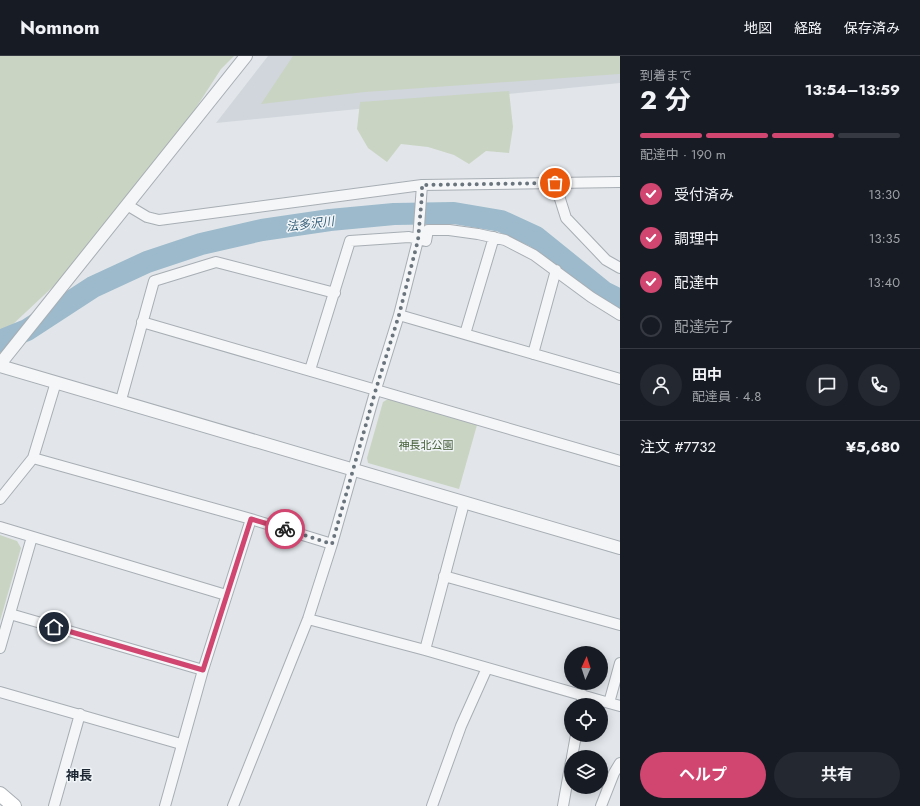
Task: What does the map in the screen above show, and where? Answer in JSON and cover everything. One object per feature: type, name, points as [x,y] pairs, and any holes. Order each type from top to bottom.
[{"type":"main road","points":[[0,794],[14,806]]},
{"type":"street","points":[[246,56],[0,365],[620,548]]},
{"type":"street","points":[[127,205],[147,217],[159,220],[422,190],[555,183],[620,182]]},
{"type":"street","points":[[555,183],[566,218],[606,260],[620,268]]},
{"type":"street","points":[[233,806],[308,619],[332,544],[376,389],[399,315],[418,240],[422,190]]},
{"type":"street","points":[[310,370],[350,241],[409,237],[426,241],[428,230],[449,230],[505,240],[534,255],[591,297],[620,315]]},
{"type":"street","points":[[465,334],[494,237]]},
{"type":"street","points":[[121,400],[154,281],[216,262],[334,293]]},
{"type":"street","points":[[533,354],[556,270]]},
{"type":"street","points":[[399,315],[620,379]]},
{"type":"street","points":[[142,322],[620,461]]},
{"type":"street","points":[[0,499],[33,458],[56,382]]},
{"type":"street","points":[[33,458],[251,519],[332,544]]},
{"type":"street","points":[[425,650],[464,503]]},
{"type":"street","points":[[164,806],[203,670],[251,519]]},
{"type":"street","points":[[0,527],[32,538],[226,595]]},
{"type":"street","points":[[0,648],[32,538]]},
{"type":"street","points":[[444,576],[620,625]]},
{"type":"street","points":[[10,614],[203,670]]},
{"type":"street","points":[[308,619],[487,668],[576,698]]},
{"type":"street","points":[[620,663],[610,702],[620,706]]},
{"type":"street","points":[[432,806],[461,726],[487,668]]},
{"type":"street","points":[[0,692],[181,744]]},
{"type":"street","points":[[54,806],[80,714]]},
{"type":"street","points":[[601,806],[620,763]]},
{"type":"street","points":[[563,806],[565,794]]},
{"type":"shaded area","points":[[268,56],[620,56],[620,83],[216,123]]},
{"type":"green space","points":[[0,56],[234,56],[221,69],[159,165],[90,252],[10,327],[5,329],[9,345],[0,357]]},
{"type":"green space","points":[[293,56],[620,56],[620,74],[365,92],[261,104]]},
{"type":"green space","points":[[509,91],[513,127],[509,153],[486,151],[469,164],[454,155],[428,147],[401,144],[387,162],[368,148],[357,129],[360,102]]},
{"type":"green space","name":"神長北公園","points":[[388,399],[477,425],[459,489],[368,463],[367,458],[383,402]]},
{"type":"green space","points":[[0,535],[17,541],[21,548],[0,621]]},
{"type":"waterway","name":"法多沢川","points":[[0,341],[27,330],[93,287],[147,262],[201,244],[262,230],[330,220],[394,214],[454,213],[501,221],[536,237],[604,292],[620,300]]},
{"type":"way so far","points":[[285,529],[332,544],[376,389],[399,315],[418,240],[422,185],[555,183]]},
{"type":"district","name":"神長","points":[[79,775]]},
{"type":"route","points":[[54,627],[203,670],[251,519],[285,529]]}]
